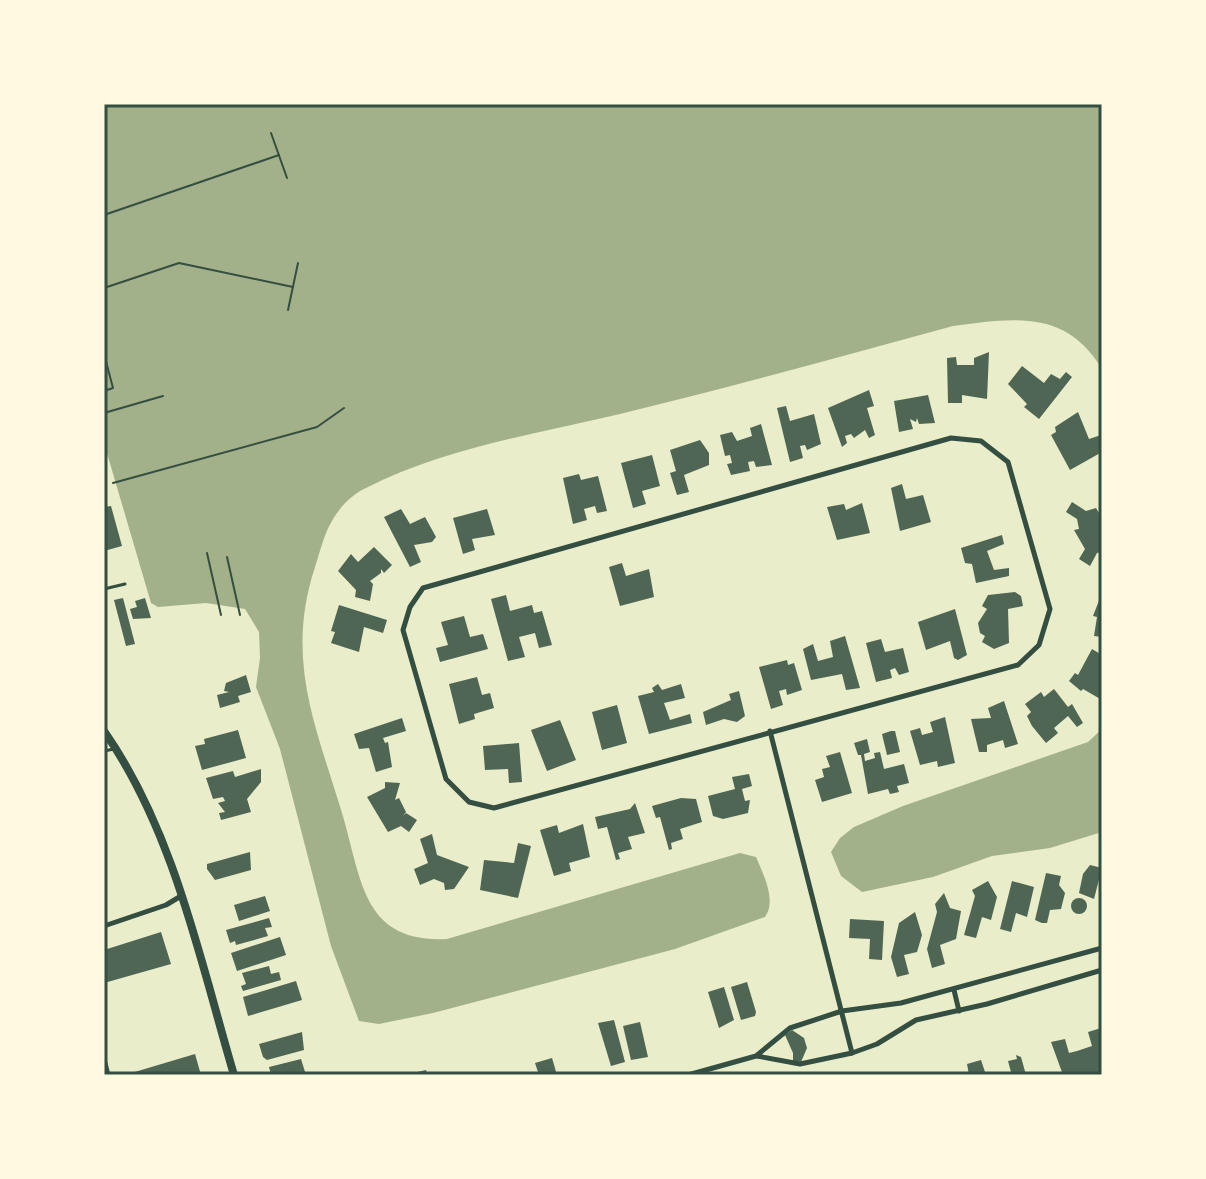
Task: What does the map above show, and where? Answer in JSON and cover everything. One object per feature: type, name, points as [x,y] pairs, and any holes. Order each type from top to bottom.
[{"type":"main road","points":[[104,731],[145,806],[181,896],[234,1075]]},
{"type":"street","points":[[951,438],[981,441],[1008,462],[1050,609],[1039,645],[1018,665],[770,731],[494,808],[469,802],[446,779],[403,630],[410,607],[423,588],[951,438]]},
{"type":"street","points":[[770,731],[852,1053]]},
{"type":"street","points":[[104,926],[166,905],[181,896]]},
{"type":"street","points":[[688,1075],[756,1056],[790,1028],[842,1011],[901,1003],[1102,948]]},
{"type":"street","points":[[756,1056],[800,1064],[852,1053],[877,1044],[916,1020],[959,1011],[1102,970]]},
{"type":"street","points":[[954,990],[959,1011]]},
{"type":"street","points":[[104,1059],[108,1075]]},
{"type":"lane","points":[[104,589],[125,584]]},
{"type":"lane","points":[[104,751],[114,749]]},
{"type":"path","points":[[271,133],[287,178]]},
{"type":"path","points":[[104,215],[279,155]]},
{"type":"path","points":[[104,288],[179,263],[293,287]]},
{"type":"path","points":[[288,310],[298,263]]},
{"type":"path","points":[[104,354],[113,388],[104,391]]},
{"type":"path","points":[[104,413],[163,396]]},
{"type":"path","points":[[113,483],[317,427],[344,408]]},
{"type":"path","points":[[207,553],[221,615]]},
{"type":"path","points":[[227,557],[240,615]]},
{"type":"shaded area","points":[[104,104],[1102,104],[1102,369],[1088,350],[1055,327],[1017,320],[953,326],[704,393],[427,462],[356,494],[338,511],[327,532],[306,600],[303,662],[307,691],[355,862],[370,903],[382,919],[398,930],[419,937],[447,939],[740,853],[756,857],[762,871],[770,903],[765,917],[675,949],[433,1013],[379,1024],[359,1021],[331,946],[280,749],[256,687],[260,658],[259,632],[245,609],[206,603],[158,607],[151,603],[104,443]]},
{"type":"shaded area","points":[[1102,729],[1102,832],[1050,848],[992,856],[933,877],[862,892],[841,876],[831,852],[840,838],[854,827],[903,806],[1088,742]]},
{"type":"building","points":[[989,352],[987,399],[962,395],[962,403],[948,403],[947,358],[956,357],[957,365],[974,365],[974,358]]},
{"type":"building","points":[[1022,366],[1044,383],[1051,374],[1060,379],[1066,372],[1072,377],[1039,419],[1024,407],[1027,404],[1008,384]]},
{"type":"building","points":[[869,390],[874,406],[867,408],[875,435],[869,438],[865,430],[854,438],[851,434],[845,436],[847,443],[842,447],[828,408]]},
{"type":"building","points":[[928,395],[935,423],[919,424],[917,418],[916,422],[910,419],[913,429],[899,432],[894,401]]},
{"type":"building","points":[[786,406],[790,421],[814,414],[821,444],[807,450],[805,445],[800,446],[803,458],[790,462],[777,408]]},
{"type":"building","points":[[1078,412],[1089,439],[1101,435],[1102,452],[1070,470],[1051,435],[1056,432],[1055,427]]},
{"type":"building","points":[[761,424],[772,465],[756,467],[754,461],[748,462],[750,471],[731,475],[727,464],[732,463],[730,455],[725,456],[720,435],[732,432],[737,441],[752,436],[750,428]]},
{"type":"building","points":[[700,440],[709,453],[709,465],[684,475],[689,492],[677,495],[670,473],[676,471],[670,450]]},
{"type":"building","points":[[652,455],[660,486],[642,491],[646,504],[633,508],[621,463]]},
{"type":"building","points":[[579,474],[581,480],[598,476],[607,511],[597,513],[595,506],[584,509],[587,520],[573,524],[563,478]]},
{"type":"building","points":[[902,484],[906,499],[923,495],[931,522],[900,531],[891,488]]},
{"type":"building","points":[[1072,502],[1086,511],[1096,508],[1102,518],[1102,552],[1097,553],[1090,566],[1079,559],[1085,549],[1074,530],[1079,529],[1077,519],[1066,512]]},
{"type":"building","points":[[862,503],[870,533],[837,540],[827,507],[844,504],[846,510]]},
{"type":"building","points":[[111,506],[122,546],[104,551],[104,507]]},
{"type":"building","points":[[401,509],[410,524],[425,517],[436,537],[432,542],[414,545],[421,562],[410,567],[384,517]]},
{"type":"building","points":[[487,509],[495,535],[472,539],[475,550],[463,554],[453,518]]},
{"type":"building","points":[[1002,535],[1004,544],[987,551],[994,570],[1009,568],[1009,576],[976,583],[972,564],[965,563],[961,548]]},
{"type":"building","points":[[374,547],[392,565],[384,573],[381,569],[381,573],[370,581],[373,584],[370,601],[355,597],[356,590],[338,571],[351,554],[358,562]]},
{"type":"building","points":[[622,563],[626,576],[649,569],[654,597],[620,606],[609,567]]},
{"type":"building","points":[[1015,592],[1021,596],[1023,606],[1008,609],[1009,643],[994,649],[982,642],[985,636],[980,633],[978,623],[987,609],[982,606],[988,595]]},
{"type":"building","points":[[506,595],[510,611],[532,605],[534,613],[542,611],[552,645],[539,648],[535,633],[519,637],[525,657],[508,661],[491,599]]},
{"type":"building","points":[[123,598],[135,644],[126,646],[114,600]]},
{"type":"building","points":[[145,598],[151,618],[133,619],[130,609],[137,607],[135,601]]},
{"type":"building","points":[[1100,598],[1102,637],[1094,636],[1097,617],[1093,616]]},
{"type":"building","points":[[339,605],[387,620],[383,633],[364,627],[359,652],[331,643],[335,632],[331,631]]},
{"type":"building","points":[[955,609],[967,655],[958,660],[954,658],[950,641],[926,650],[918,622]]},
{"type":"building","points":[[464,616],[470,637],[483,634],[488,649],[440,662],[436,648],[448,645],[441,622]]},
{"type":"building","points":[[845,636],[860,688],[846,690],[842,674],[811,680],[803,649],[813,644],[818,661],[833,657],[830,641]]},
{"type":"building","points":[[881,639],[885,652],[903,648],[909,672],[899,675],[895,668],[890,670],[892,678],[876,682],[866,643]]},
{"type":"building","points":[[1092,649],[1102,655],[1102,700],[1083,689],[1081,691],[1069,681],[1075,673],[1078,675]]},
{"type":"building","points":[[787,660],[788,665],[794,663],[802,690],[787,695],[786,689],[779,691],[783,705],[771,709],[759,667]]},
{"type":"building","points":[[246,675],[251,692],[238,696],[240,702],[220,708],[217,695],[229,692],[224,691],[226,683]]},
{"type":"building","points":[[477,677],[482,695],[490,693],[494,708],[474,714],[475,719],[459,724],[449,684]]},
{"type":"building","points":[[658,684],[662,690],[681,684],[685,698],[664,703],[670,720],[690,714],[692,723],[649,734],[638,696],[654,692],[652,688]]},
{"type":"building","points":[[1054,689],[1068,707],[1072,704],[1083,723],[1077,727],[1068,716],[1054,728],[1058,733],[1046,743],[1032,726],[1027,716],[1031,712],[1025,704],[1041,692],[1044,697]]},
{"type":"building","points":[[739,691],[745,716],[737,722],[724,719],[706,725],[703,712],[731,700],[729,694]]},
{"type":"building","points":[[1004,701],[1018,744],[1005,748],[1003,740],[987,745],[987,752],[979,752],[971,719],[991,718],[988,708]]},
{"type":"building","points":[[617,705],[627,743],[602,750],[592,712]]},
{"type":"building","points":[[945,717],[955,763],[938,767],[937,761],[920,765],[910,731],[920,728],[922,735],[933,732],[930,722]]},
{"type":"building","points":[[402,718],[406,731],[383,738],[385,743],[388,742],[392,767],[376,772],[369,748],[359,749],[354,734]]},
{"type":"building","points":[[560,720],[576,760],[547,771],[531,730]]},
{"type":"building","points":[[238,730],[246,758],[202,770],[195,746],[205,744],[204,739]]},
{"type":"building","points":[[895,731],[900,752],[887,755],[882,734]]},
{"type":"building","points":[[867,739],[870,752],[864,754],[865,761],[875,758],[874,753],[880,752],[884,769],[904,764],[909,783],[897,786],[899,792],[890,794],[888,789],[868,794],[861,755],[858,755],[854,743]]},
{"type":"building","points":[[519,743],[522,782],[509,783],[508,769],[485,770],[483,746]]},
{"type":"building","points":[[840,752],[852,793],[822,802],[815,780],[824,777],[822,769],[830,767],[826,756]]},
{"type":"building","points":[[261,769],[261,782],[247,799],[251,812],[221,820],[219,813],[225,812],[218,803],[225,801],[223,797],[213,799],[206,778],[233,771],[235,777]]},
{"type":"building","points":[[749,774],[752,786],[742,789],[745,801],[750,800],[748,813],[723,819],[713,816],[708,796],[735,789],[732,777]]},
{"type":"building","points":[[385,782],[400,783],[395,800],[399,798],[406,812],[403,816],[406,813],[417,820],[409,832],[401,826],[388,832],[367,797],[385,788]]},
{"type":"building","points":[[681,798],[696,799],[702,822],[680,829],[683,839],[671,843],[672,849],[669,850],[660,817],[656,818],[652,806]]},
{"type":"building","points":[[635,803],[645,833],[628,837],[632,849],[618,853],[620,859],[616,860],[607,827],[598,829],[595,817],[630,809]]},
{"type":"building","points":[[583,824],[590,857],[569,863],[571,871],[554,876],[540,830],[557,825],[559,833]]},
{"type":"building","points":[[432,834],[437,855],[469,867],[454,889],[445,890],[444,883],[434,879],[420,885],[414,869],[428,863],[420,839]]},
{"type":"building","points":[[518,843],[531,846],[518,898],[480,890],[484,860],[514,863]]},
{"type":"building","points":[[250,852],[251,870],[215,880],[207,869],[207,864]]},
{"type":"building","points":[[1090,865],[1102,868],[1094,899],[1079,893],[1083,874]]},
{"type":"building","points":[[1046,873],[1061,876],[1059,885],[1065,893],[1061,909],[1050,910],[1047,923],[1042,923],[1035,920]]},
{"type":"building","points":[[988,881],[997,897],[991,920],[982,917],[976,938],[964,935],[975,896],[972,890]]},
{"type":"building","points":[[1012,881],[1034,887],[1027,917],[1016,913],[1011,932],[1000,929]]},
{"type":"building","points":[[944,893],[950,908],[961,911],[956,939],[940,945],[945,964],[932,968],[927,949],[937,912],[935,904]]},
{"type":"building","points":[[265,896],[270,911],[239,921],[234,905]]},
{"type":"building","points":[[1079,898],[1085,900],[1085,912],[1079,914],[1073,912],[1071,906],[1073,900]]},
{"type":"building","points":[[915,912],[922,935],[917,952],[904,955],[909,974],[897,977],[891,957],[899,923]]},
{"type":"building","points":[[269,918],[272,927],[265,928],[268,936],[236,945],[235,941],[230,943],[226,930]]},
{"type":"building","points":[[850,919],[884,921],[882,960],[869,959],[870,939],[849,938]]},
{"type":"building","points":[[161,932],[171,964],[104,983],[104,950]]},
{"type":"building","points":[[280,937],[286,955],[237,971],[231,953]]},
{"type":"building","points":[[269,966],[271,974],[279,972],[281,980],[243,991],[241,986],[246,984],[242,973]]},
{"type":"building","points":[[296,981],[302,1000],[248,1016],[243,997]]},
{"type":"building","points":[[747,982],[756,1012],[755,1016],[741,1020],[731,987]]},
{"type":"building","points":[[724,987],[734,1020],[719,1028],[708,992]]},
{"type":"building","points":[[614,1020],[625,1062],[611,1066],[598,1023]]},
{"type":"building","points":[[640,1022],[648,1057],[631,1060],[623,1026]]},
{"type":"building","points":[[1101,1028],[1102,1075],[1063,1075],[1051,1042],[1065,1039],[1069,1053],[1077,1051],[1092,1046],[1088,1032]]},
{"type":"building","points":[[792,1030],[804,1038],[807,1048],[801,1062],[793,1061],[785,1035]]},
{"type":"building","points":[[302,1032],[304,1050],[267,1060],[263,1057],[259,1044]]},
{"type":"building","points":[[195,1054],[201,1075],[128,1075],[128,1074]]},
{"type":"building","points":[[1016,1055],[1021,1057],[1026,1075],[1003,1075],[1011,1072],[1008,1061],[1017,1059]]},
{"type":"building","points":[[552,1058],[557,1075],[539,1075],[535,1063]]},
{"type":"building","points":[[301,1059],[306,1075],[271,1075],[269,1067]]},
{"type":"building","points":[[981,1060],[986,1075],[969,1075],[967,1064]]},
{"type":"building","points":[[426,1070],[428,1075],[409,1075],[409,1074]]}]
